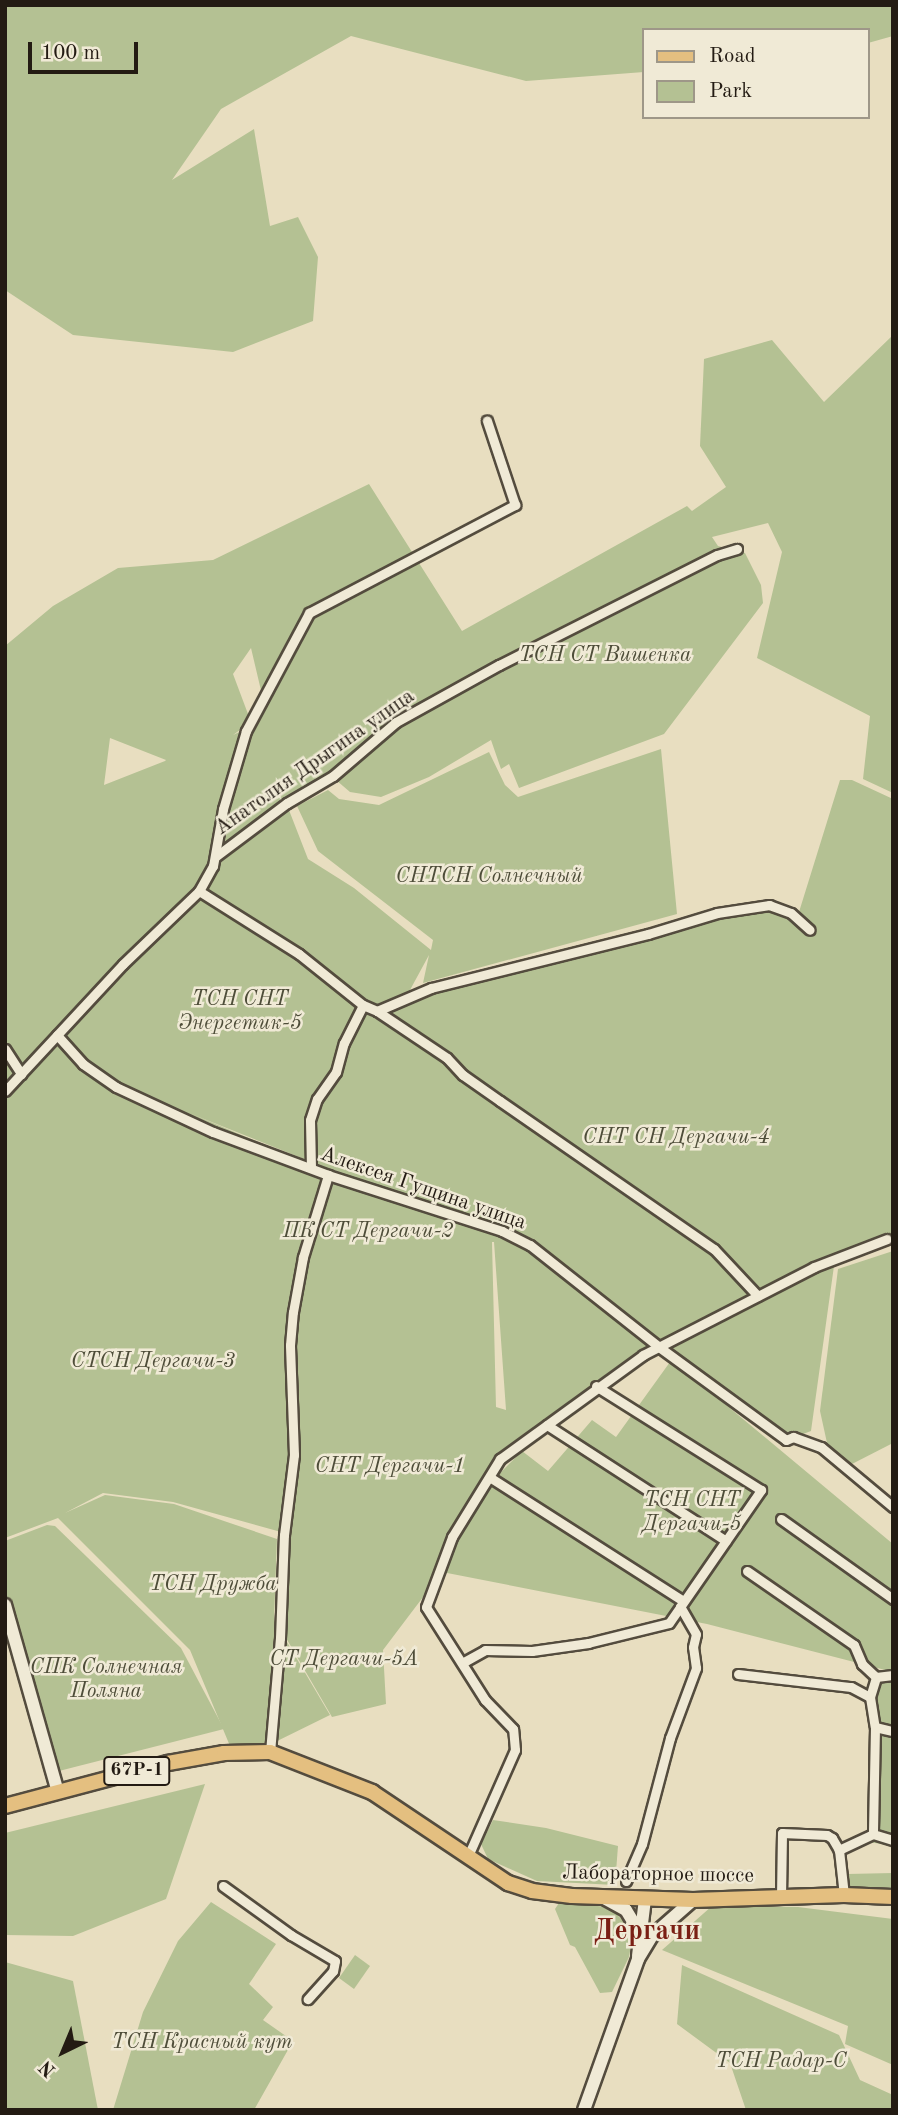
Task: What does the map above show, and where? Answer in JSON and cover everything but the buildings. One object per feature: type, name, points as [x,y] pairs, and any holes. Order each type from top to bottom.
[{"type":"main road","points":[[6,1612],[58,1791]]},
{"type":"main road","name":"Лабораторное шоссе","points":[[5,1806],[58,1791],[224,1753],[270,1752],[372,1792],[508,1883],[532,1891],[649,1903],[844,1895],[893,1898]]},
{"type":"main road","points":[[601,1897],[626,1910],[645,1934]]},
{"type":"main road","points":[[645,1934],[693,1900]]},
{"type":"main road","points":[[645,1934],[661,1921],[664,1911],[649,1903]]},
{"type":"main road","points":[[649,1903],[648,1923],[661,1921]]},
{"type":"main road","points":[[584,2110],[638,1959],[649,1903]]},
{"type":"street","points":[[5,1091],[123,964],[199,891],[213,866],[222,809],[246,731],[309,614],[515,505],[487,421]]},
{"type":"street","name":"Анатолия Дрыгина улица","points":[[215,856],[287,803],[333,776],[396,722],[499,665],[717,555],[737,550]]},
{"type":"street","points":[[199,891],[299,954],[363,1005],[377,1011],[447,1058],[463,1075],[714,1249],[758,1296]]},
{"type":"street","points":[[377,1011],[431,988],[648,934],[717,913],[769,905],[791,914],[810,930]]},
{"type":"street","points":[[311,1168],[310,1120],[336,1072],[344,1044],[363,1005]]},
{"type":"street","name":"Алексея Гущина улица","points":[[57,1035],[83,1064],[116,1087],[213,1132],[328,1175],[502,1231],[521,1241],[786,1440],[793,1437],[821,1447],[893,1507]]},
{"type":"street","points":[[5,1049],[21,1074]]},
{"type":"street","points":[[270,1752],[280,1638],[284,1535],[294,1455],[290,1345],[293,1312],[303,1257],[328,1175]]},
{"type":"street","points":[[468,1856],[515,1750],[513,1729],[485,1700],[426,1608],[452,1537],[500,1460],[596,1387],[659,1347],[814,1267],[887,1239]]},
{"type":"street","points":[[462,1663],[485,1650],[532,1651],[588,1643],[669,1623],[761,1490],[596,1387]]},
{"type":"street","points":[[547,1425],[726,1541]]},
{"type":"street","points":[[491,1478],[682,1603],[696,1634],[693,1647],[696,1668],[670,1738],[642,1844],[626,1881]]},
{"type":"street","points":[[781,1519],[893,1600]]},
{"type":"street","points":[[747,1571],[855,1645],[862,1664],[876,1676],[893,1675]]},
{"type":"street","points":[[738,1674],[850,1687],[870,1698]]},
{"type":"street","points":[[873,1834],[875,1727],[870,1698],[876,1676]]},
{"type":"street","points":[[875,1727],[893,1731]]},
{"type":"street","points":[[781,1897],[782,1833],[827,1835],[839,1850],[844,1895]]},
{"type":"street","points":[[839,1850],[873,1834],[893,1840]]},
{"type":"street","points":[[223,1886],[291,1935],[335,1961],[333,1971],[308,2000]]},
{"type":"green space","points":[[5,5],[893,5],[893,36],[870,42],[870,28],[642,28],[642,72],[526,81],[351,36],[221,109],[172,180],[254,129],[270,226],[298,217],[318,257],[313,321],[233,352],[73,335],[5,290]]},
{"type":"green space","name":"ТСН СТ Вишенка","points":[[893,335],[893,793],[863,779],[870,716],[757,658],[782,552],[768,523],[712,537],[718,546],[745,553],[761,585],[763,603],[664,734],[519,788],[509,764],[501,769],[491,740],[429,777],[381,797],[350,792],[329,774],[210,866],[193,893],[5,1086],[5,646],[53,606],[118,568],[213,560],[369,484],[462,631],[687,506],[692,511],[726,487],[700,446],[704,359],[772,340],[824,402]],"holes":[[[251,648],[263,699],[252,726],[233,735],[251,722],[233,674]],[[110,738],[166,760],[104,785]]]},
{"type":"green space","points":[[661,749],[677,914],[423,983],[429,955],[410,990],[410,1001],[368,1011],[375,1017],[431,993],[719,917],[767,910],[799,912],[840,780],[852,780],[893,799],[893,1244],[834,1266],[811,1431],[782,1442],[719,1399],[893,1544],[893,1672],[707,1624],[442,1572],[383,1650],[386,1704],[332,1717],[282,1631],[286,1535],[296,1455],[293,1348],[296,1316],[306,1257],[332,1171],[316,1165],[314,1119],[314,1163],[189,1113],[328,1171],[301,1264],[288,1346],[291,1456],[281,1532],[173,1502],[103,1493],[65,1513],[105,1495],[174,1504],[277,1539],[274,1620],[330,1715],[265,1747],[230,1746],[190,1650],[58,1518],[5,1538],[5,1095],[204,888],[218,858],[287,805],[308,859],[354,888],[431,950],[433,940],[318,851],[297,806],[328,790],[339,799],[379,805],[489,752],[505,785],[518,797]],"holes":[[[494,1242],[506,1410],[496,1407]],[[649,1346],[670,1362],[616,1437],[592,1420],[548,1471],[522,1451],[501,1472],[512,1450],[612,1370]]]},
{"type":"green space","points":[[893,1251],[893,1443],[850,1465],[829,1452],[820,1411],[838,1269]]},
{"type":"green space","name":"СПК Солнечная Поляна","points":[[47,1525],[55,1526],[181,1648],[224,1729],[55,1772],[5,1598],[5,1541]]},
{"type":"green space","points":[[880,1676],[893,1678],[893,1846],[869,1842],[870,1726],[883,1729],[876,1726],[872,1695]]},
{"type":"green space","points":[[205,1784],[166,1899],[73,1936],[5,1935],[5,1833]]},
{"type":"green space","points":[[493,1820],[546,1828],[618,1846],[615,1885],[537,1881],[488,1859],[481,1844]]},
{"type":"green space","points":[[893,1873],[893,1888],[849,1887],[847,1874]]},
{"type":"green space","name":"ТСН Красный кут","points":[[211,1902],[276,1944],[249,1984],[273,2007],[263,2020],[293,2041],[254,2110],[113,2110],[143,2012],[178,1941]]},
{"type":"green space","points":[[559,1903],[610,1907],[627,1925],[631,1945],[629,1957],[612,1992],[600,1993],[575,1947],[570,1945],[555,1909]]},
{"type":"green space","points":[[712,1906],[798,1907],[893,1919],[893,2065],[845,2044],[848,2026],[662,1950]]},
{"type":"green space","points":[[355,1955],[370,1966],[354,1989],[339,1978]]},
{"type":"green space","points":[[5,1962],[73,1981],[98,2110],[5,2110]]},
{"type":"green space","name":"ТСН Радар-С","points":[[682,1965],[839,2035],[860,2080],[893,2095],[893,2110],[746,2110],[730,2063],[677,2024]]},
{"type":"district","name":"Дергачи","points":[[647,1932]]},
{"type":"park label","name":"СНТСН Солнечный","points":[[489,877]]},
{"type":"park label","name":"ТСН СНТ Энергетик-5","points":[[240,1012]]},
{"type":"park label","name":"СНТ СН Дергачи-4","points":[[676,1138]]},
{"type":"park label","name":"ПК СТ Дергачи-2","points":[[368,1232]]},
{"type":"park label","name":"СТСН Дергачи-3","points":[[153,1362]]},
{"type":"park label","name":"СНТ Дергачи-1","points":[[390,1467]]},
{"type":"park label","name":"ТСН СНТ Дергачи-5","points":[[692,1513]]},
{"type":"park label","name":"ТСН Дружба","points":[[213,1585]]},
{"type":"park label","name":"СТ Дергачи-5А","points":[[344,1660]]}]
